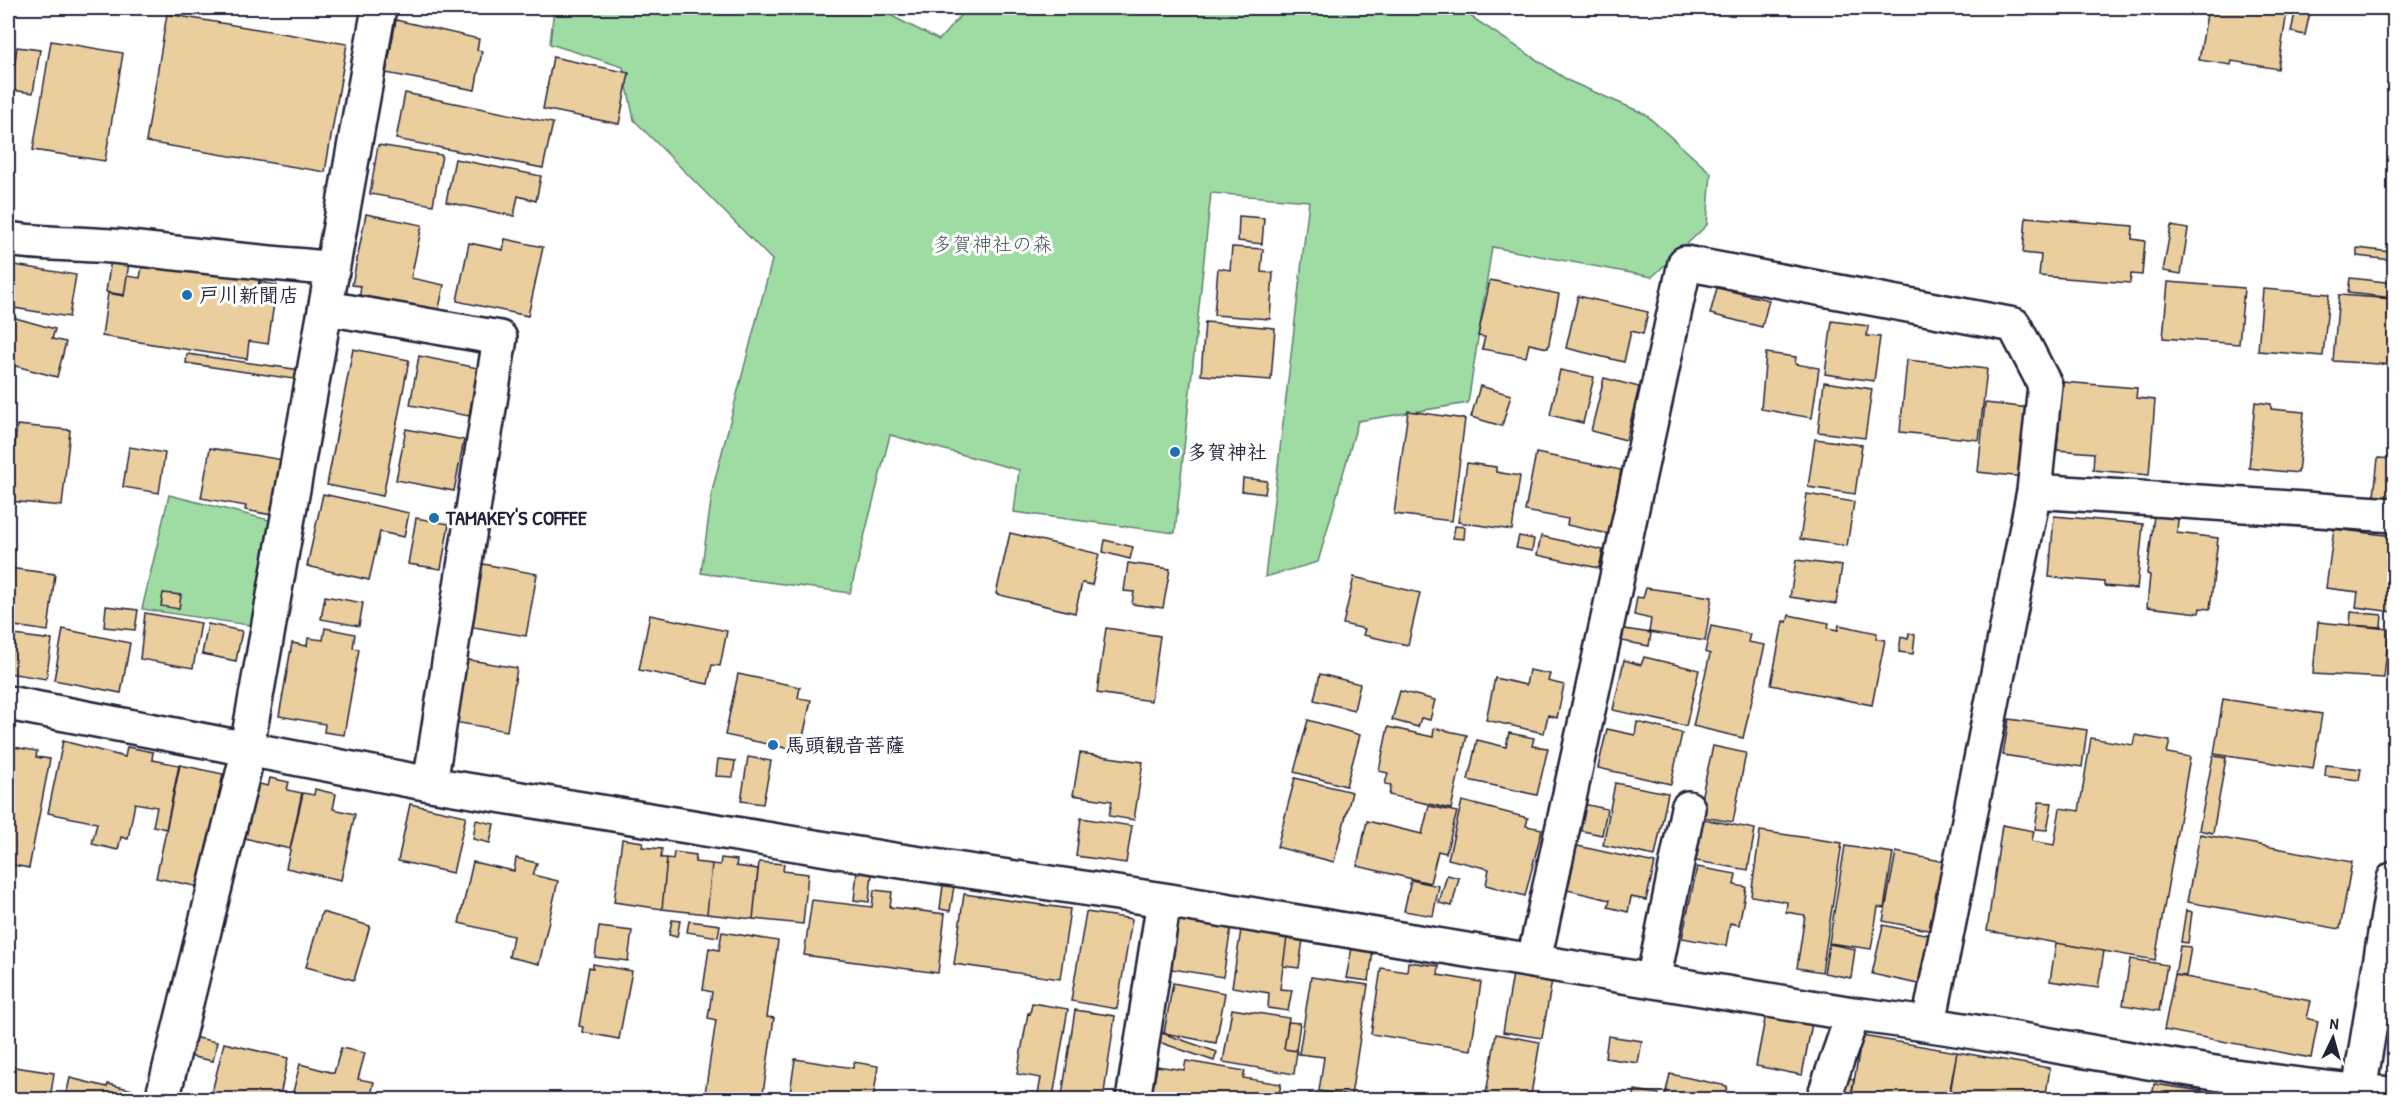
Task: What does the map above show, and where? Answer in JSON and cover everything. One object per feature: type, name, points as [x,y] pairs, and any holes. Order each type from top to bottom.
[{"type":"street","points":[[162,1100],[249,749],[248,741],[379,8]]},
{"type":"street","points":[[8,239],[44,244],[119,247],[243,262],[331,268]]},
{"type":"street","points":[[1534,960],[1685,263],[2014,325],[2045,386],[2034,491],[1929,1023]]},
{"type":"street","points":[[327,308],[500,338],[430,784]]},
{"type":"street","points":[[2034,491],[2394,515]]},
{"type":"street","points":[[8,703],[430,784],[894,860],[1164,900],[1853,1014],[1929,1023],[2229,1088],[2394,1094]]},
{"type":"street","points":[[1653,981],[1688,808]]},
{"type":"street","points":[[2359,1091],[2394,879]]},
{"type":"street","points":[[1133,1100],[1164,900]]},
{"type":"street","points":[[1823,1100],[1853,1014]]},
{"type":"green space","name":"多賀神社の森","points":[[554,8],[876,8],[939,40],[967,8],[1458,8],[1569,81],[1645,114],[1711,173],[1707,225],[1652,277],[1492,247],[1468,403],[1358,421],[1318,562],[1265,577],[1309,201],[1211,193],[1175,533],[1014,512],[1019,470],[890,435],[850,593],[701,573],[713,487],[772,260],[634,120],[623,67],[550,44]]},
{"type":"green space","points":[[169,495],[277,522],[255,626],[142,609]]},
{"type":"building","points":[[2208,8],[2261,8],[2287,12],[2278,69],[2232,61],[2231,65],[2199,60]]},
{"type":"building","points":[[2296,8],[2311,8],[2305,35],[2291,32]]},
{"type":"building","points":[[167,14],[347,44],[325,172],[146,142]]},
{"type":"building","points":[[396,20],[479,39],[477,50],[482,51],[475,90],[386,73]]},
{"type":"building","points":[[51,41],[123,53],[105,161],[33,150]]},
{"type":"building","points":[[17,47],[40,50],[33,93],[11,90]]},
{"type":"building","points":[[553,57],[629,73],[619,124],[543,109]]},
{"type":"building","points":[[405,93],[553,123],[543,168],[396,139]]},
{"type":"building","points":[[378,145],[442,155],[433,205],[370,194]]},
{"type":"building","points":[[455,159],[541,176],[536,201],[518,196],[514,216],[446,202]]},
{"type":"building","points":[[366,214],[422,225],[411,278],[444,285],[438,313],[358,306],[361,286],[352,285]]},
{"type":"building","points":[[1239,216],[1264,218],[1262,244],[1238,241]]},
{"type":"building","points":[[2026,217],[2133,226],[2132,239],[2145,241],[2142,275],[2131,274],[2130,283],[2039,276],[2041,255],[2023,253]]},
{"type":"building","points":[[2171,226],[2188,229],[2181,274],[2163,271]]},
{"type":"building","points":[[505,239],[543,247],[528,316],[457,301],[469,243],[503,250]]},
{"type":"building","points":[[1232,247],[1263,249],[1261,272],[1273,273],[1270,319],[1214,315],[1218,268],[1230,270]]},
{"type":"building","points":[[2357,248],[2391,252],[2391,260],[2357,256]]},
{"type":"building","points":[[144,255],[260,274],[257,295],[275,297],[268,344],[249,341],[247,359],[102,336],[108,293],[124,296],[127,276],[140,278]]},
{"type":"building","points":[[111,260],[129,263],[124,295],[106,292]]},
{"type":"building","points":[[8,264],[76,275],[69,317],[8,307]]},
{"type":"building","points":[[2350,278],[2394,283],[2394,298],[2348,293]]},
{"type":"building","points":[[1490,280],[1559,294],[1548,348],[1529,344],[1526,357],[1482,349],[1485,337],[1478,336]]},
{"type":"building","points":[[260,282],[277,285],[276,297],[257,294]]},
{"type":"building","points":[[2168,282],[2244,288],[2239,344],[2163,338]]},
{"type":"building","points":[[1717,288],[1769,300],[1762,327],[1710,314]]},
{"type":"building","points":[[2263,289],[2329,294],[2323,356],[2258,351]]},
{"type":"building","points":[[2339,295],[2394,299],[2394,365],[2333,361]]},
{"type":"building","points":[[1578,296],[1648,312],[1643,334],[1631,331],[1624,362],[1566,348]]},
{"type":"building","points":[[8,316],[55,329],[52,339],[66,342],[57,377],[8,364]]},
{"type":"building","points":[[1832,321],[1868,326],[1867,336],[1880,337],[1874,381],[1825,374]]},
{"type":"building","points":[[1205,322],[1275,328],[1271,380],[1201,375]]},
{"type":"building","points":[[353,349],[409,360],[383,496],[327,485]]},
{"type":"building","points":[[1766,353],[1796,357],[1795,364],[1819,368],[1812,418],[1761,409]]},
{"type":"building","points":[[187,354],[308,371],[307,381],[186,363]]},
{"type":"building","points":[[419,356],[478,368],[469,416],[410,405]]},
{"type":"building","points":[[1907,360],[1987,369],[1979,440],[1900,432]]},
{"type":"building","points":[[1560,370],[1594,377],[1583,423],[1550,415]]},
{"type":"building","points":[[1604,378],[1639,387],[1626,440],[1591,431]]},
{"type":"building","points":[[1824,382],[1872,389],[1865,438],[1818,432]]},
{"type":"building","points":[[2062,382],[2137,388],[2136,398],[2155,400],[2149,475],[2093,470],[2094,453],[2057,450]]},
{"type":"building","points":[[1480,386],[1511,395],[1502,426],[1471,417]]},
{"type":"building","points":[[2255,402],[2271,404],[2271,409],[2304,412],[2298,473],[2249,468]]},
{"type":"building","points":[[1985,403],[2030,408],[2023,477],[1978,472]]},
{"type":"building","points":[[1408,411],[1465,419],[1452,521],[1394,514]]},
{"type":"building","points":[[17,425],[70,430],[62,506],[9,501]]},
{"type":"building","points":[[406,429],[464,440],[454,491],[396,480]]},
{"type":"building","points":[[1815,439],[1862,445],[1855,494],[1808,487]]},
{"type":"building","points":[[129,447],[165,453],[159,493],[123,487]]},
{"type":"building","points":[[210,448],[289,461],[283,517],[245,510],[246,506],[201,498]]},
{"type":"building","points":[[1536,453],[1621,470],[1609,534],[1567,525],[1568,519],[1525,511]]},
{"type":"building","points":[[2378,458],[2394,459],[2392,498],[2374,496]]},
{"type":"building","points":[[1467,463],[1496,467],[1496,472],[1520,476],[1512,530],[1458,522]]},
{"type":"building","points":[[1243,478],[1267,481],[1265,494],[1242,491]]},
{"type":"building","points":[[323,494],[409,513],[404,537],[380,532],[369,580],[307,566]]},
{"type":"building","points":[[1807,494],[1854,502],[1847,546],[1800,539]]},
{"type":"building","points":[[2154,515],[2178,518],[2177,533],[2218,538],[2210,609],[2200,608],[2199,613],[2147,607],[2150,575],[2147,574]]},
{"type":"building","points":[[2054,516],[2143,524],[2137,589],[2104,586],[2104,582],[2049,577]]},
{"type":"building","points":[[416,518],[449,524],[441,569],[408,564]]},
{"type":"building","points":[[1455,526],[1465,527],[1464,539],[1453,538]]},
{"type":"building","points":[[2334,529],[2394,536],[2393,612],[2356,607],[2358,592],[2326,588]]},
{"type":"building","points":[[1010,533],[1099,554],[1092,585],[1082,583],[1075,613],[996,594]]},
{"type":"building","points":[[1519,536],[1534,539],[1532,551],[1516,548]]},
{"type":"building","points":[[1541,536],[1603,550],[1599,568],[1537,555]]},
{"type":"building","points":[[1105,540],[1133,547],[1130,559],[1103,552]]},
{"type":"building","points":[[1796,560],[1842,566],[1836,604],[1790,597]]},
{"type":"building","points":[[478,563],[537,574],[526,636],[467,626]]},
{"type":"building","points":[[1128,563],[1170,569],[1163,608],[1132,604],[1134,592],[1124,591]]},
{"type":"building","points":[[8,568],[55,574],[48,631],[8,625]]},
{"type":"building","points":[[1354,577],[1420,593],[1408,645],[1363,635],[1365,629],[1343,624]]},
{"type":"building","points":[[1646,588],[1712,597],[1705,641],[1649,632],[1651,619],[1634,615],[1637,597],[1643,598]]},
{"type":"building","points":[[163,593],[181,595],[179,609],[161,606]]},
{"type":"building","points":[[325,596],[363,603],[359,626],[321,619]]},
{"type":"building","points":[[106,606],[138,610],[135,630],[104,627]]},
{"type":"building","points":[[2351,612],[2382,615],[2381,627],[2350,625]]},
{"type":"building","points":[[145,613],[201,623],[193,668],[140,659]]},
{"type":"building","points":[[650,615],[727,631],[720,666],[712,665],[708,684],[639,670]]},
{"type":"building","points":[[1789,615],[1829,623],[1828,628],[1838,630],[1839,625],[1877,633],[1876,639],[1885,640],[1872,705],[1771,685],[1783,621],[1787,622]]},
{"type":"building","points":[[2318,622],[2389,629],[2384,678],[2313,674]]},
{"type":"building","points":[[208,624],[242,631],[236,661],[202,654]]},
{"type":"building","points":[[1711,626],[1750,634],[1748,642],[1765,645],[1743,738],[1693,726],[1710,654],[1705,652]]},
{"type":"building","points":[[325,628],[355,634],[353,648],[359,649],[344,735],[324,732],[325,724],[279,716],[292,643],[307,646],[308,638],[323,640]]},
{"type":"building","points":[[1106,628],[1160,636],[1151,701],[1097,693]]},
{"type":"building","points":[[63,629],[130,643],[121,693],[54,680]]},
{"type":"building","points":[[1624,629],[1651,633],[1649,646],[1622,641]]},
{"type":"building","points":[[1909,633],[1915,635],[1913,654],[1899,652],[1901,637],[1908,639]]},
{"type":"building","points":[[14,635],[52,640],[46,679],[8,673]]},
{"type":"building","points":[[1644,657],[1699,670],[1686,726],[1613,710],[1624,660],[1641,665]]},
{"type":"building","points":[[458,658],[517,668],[507,731],[448,721]]},
{"type":"building","points":[[1529,670],[1550,674],[1548,681],[1564,685],[1557,718],[1548,715],[1544,733],[1486,720],[1495,678],[1526,685]]},
{"type":"building","points":[[738,674],[800,687],[798,698],[811,700],[800,751],[725,735]]},
{"type":"building","points":[[1320,674],[1360,684],[1354,710],[1314,700]]},
{"type":"building","points":[[1400,691],[1435,700],[1430,720],[1421,718],[1418,727],[1392,720]]},
{"type":"building","points":[[2223,699],[2322,714],[2313,769],[2214,754]]},
{"type":"building","points":[[2009,719],[2087,730],[2082,767],[2003,755]]},
{"type":"building","points":[[1308,720],[1360,735],[1346,786],[1294,772]]},
{"type":"building","points":[[1637,722],[1682,733],[1671,784],[1598,768],[1607,729],[1635,735]]},
{"type":"building","points":[[1388,727],[1433,737],[1434,728],[1467,735],[1451,809],[1389,795],[1391,785],[1385,784],[1388,773],[1379,771]]},
{"type":"building","points":[[1509,733],[1534,738],[1532,746],[1548,748],[1537,795],[1468,780],[1477,740],[1506,747]]},
{"type":"building","points":[[2135,735],[2170,741],[2167,753],[2190,757],[2155,960],[1987,931],[2002,825],[2034,831],[2032,841],[2054,845],[2060,808],[2079,811],[2091,738],[2133,745]]},
{"type":"building","points":[[63,741],[125,757],[127,747],[153,752],[152,760],[179,765],[166,829],[153,826],[157,807],[135,803],[128,839],[121,837],[118,850],[92,844],[97,823],[48,813]]},
{"type":"building","points":[[8,746],[37,751],[36,757],[50,759],[29,868],[8,864],[8,843],[12,818],[8,817]]},
{"type":"building","points":[[1713,746],[1746,753],[1733,822],[1697,816]]},
{"type":"building","points":[[1080,753],[1143,762],[1134,820],[1109,816],[1112,801],[1073,795]]},
{"type":"building","points":[[2213,756],[2226,758],[2213,833],[2199,830]]},
{"type":"building","points":[[748,757],[771,761],[763,804],[741,801]]},
{"type":"building","points":[[718,759],[735,761],[733,777],[716,776]]},
{"type":"building","points":[[180,765],[223,774],[200,887],[156,878]]},
{"type":"building","points":[[2326,765],[2361,769],[2359,780],[2325,776]]},
{"type":"building","points":[[270,778],[289,782],[287,790],[302,793],[290,849],[236,836],[247,781],[268,786]]},
{"type":"building","points":[[1295,778],[1352,792],[1334,862],[1277,847]]},
{"type":"building","points":[[1615,783],[1668,793],[1655,856],[1603,845]]},
{"type":"building","points":[[315,789],[336,794],[333,809],[355,814],[341,880],[286,868],[303,793],[314,795]]},
{"type":"building","points":[[1462,801],[1528,818],[1526,826],[1542,829],[1525,896],[1486,885],[1489,869],[1448,859]]},
{"type":"building","points":[[2039,802],[2052,803],[2047,830],[2035,829]]},
{"type":"building","points":[[410,804],[466,816],[453,873],[398,861]]},
{"type":"building","points":[[1583,804],[1607,809],[1602,835],[1578,830]]},
{"type":"building","points":[[1429,806],[1457,812],[1446,853],[1438,851],[1430,883],[1357,866],[1367,821],[1422,834]]},
{"type":"building","points":[[1081,818],[1132,826],[1126,863],[1076,856]]},
{"type":"building","points":[[1703,819],[1755,829],[1748,870],[1696,861]]},
{"type":"building","points":[[476,820],[494,824],[490,843],[473,839]]},
{"type":"building","points":[[1760,831],[1842,843],[1822,972],[1797,968],[1805,915],[1786,912],[1787,902],[1751,896]]},
{"type":"building","points":[[2200,834],[2352,862],[2340,929],[2187,902]]},
{"type":"building","points":[[622,839],[643,842],[642,847],[662,849],[661,858],[667,858],[662,909],[614,902]]},
{"type":"building","points":[[1573,845],[1655,863],[1646,900],[1631,897],[1628,912],[1608,907],[1610,900],[1563,889]]},
{"type":"building","points":[[1845,846],[1893,853],[1884,908],[1878,907],[1871,949],[1829,943]]},
{"type":"building","points":[[674,852],[696,855],[695,862],[712,864],[707,914],[662,909],[667,858],[673,859]]},
{"type":"building","points":[[1896,852],[1951,863],[1938,932],[1883,921]]},
{"type":"building","points":[[516,858],[537,863],[533,875],[558,881],[539,964],[509,957],[513,936],[459,923],[473,862],[514,871]]},
{"type":"building","points":[[721,858],[737,860],[736,866],[758,869],[753,919],[707,914],[712,864],[720,865]]},
{"type":"building","points":[[759,862],[784,864],[783,871],[808,874],[803,924],[753,919]]},
{"type":"building","points":[[1697,867],[1736,874],[1734,885],[1746,887],[1739,925],[1730,923],[1726,946],[1682,938]]},
{"type":"building","points":[[857,872],[872,874],[869,902],[854,900]]},
{"type":"building","points":[[1447,875],[1459,878],[1452,906],[1439,903]]},
{"type":"building","points":[[1411,880],[1439,886],[1433,916],[1404,911]]},
{"type":"building","points":[[943,885],[954,886],[950,911],[940,909]]},
{"type":"building","points":[[874,890],[892,892],[890,907],[945,914],[938,973],[804,955],[812,900],[872,907]]},
{"type":"building","points":[[964,894],[1070,909],[1060,979],[954,964]]},
{"type":"building","points":[[2186,910],[2192,912],[2188,943],[2181,942]]},
{"type":"building","points":[[322,912],[370,926],[354,980],[306,967]]},
{"type":"building","points":[[1086,912],[1132,919],[1117,1009],[1071,1001]]},
{"type":"building","points":[[672,920],[680,921],[677,937],[669,935]]},
{"type":"building","points":[[1173,920],[1231,928],[1223,977],[1165,968]]},
{"type":"building","points":[[689,921],[720,925],[718,937],[687,932]]},
{"type":"building","points":[[1883,925],[1929,935],[1918,984],[1872,974]]},
{"type":"building","points":[[599,927],[632,931],[628,961],[595,957]]},
{"type":"building","points":[[1241,930],[1287,937],[1280,989],[1292,990],[1288,1011],[1268,1008],[1269,993],[1232,987]]},
{"type":"building","points":[[722,932],[778,941],[767,1017],[774,1018],[762,1100],[704,1100],[716,1020],[708,1018],[712,992],[703,990],[709,948],[719,950]]},
{"type":"building","points":[[1287,937],[1303,939],[1299,968],[1283,966]]},
{"type":"building","points":[[2056,943],[2104,951],[2098,988],[2050,981]]},
{"type":"building","points":[[1829,944],[1855,949],[1851,978],[1824,973]]},
{"type":"building","points":[[2180,946],[2191,947],[2186,976],[2175,975]]},
{"type":"building","points":[[1352,948],[1373,951],[1369,981],[1346,978]]},
{"type":"building","points":[[2130,959],[2167,965],[2159,1011],[2123,1005]]},
{"type":"building","points":[[1408,962],[1439,966],[1438,975],[1481,982],[1471,1050],[1371,1034],[1381,968],[1407,972]]},
{"type":"building","points":[[593,964],[632,971],[619,1039],[582,1032],[583,1027],[579,1026],[589,967],[593,968]]},
{"type":"building","points":[[1513,974],[1552,980],[1542,1038],[1503,1032]]},
{"type":"building","points":[[2175,975],[2311,1001],[2307,1018],[2318,1021],[2311,1058],[2164,1030]]},
{"type":"building","points":[[1311,977],[1368,985],[1351,1096],[1319,1091],[1324,1057],[1299,1054]]},
{"type":"building","points":[[1173,983],[1225,993],[1216,1043],[1164,1033]]},
{"type":"building","points":[[1032,1003],[1068,1009],[1053,1097],[1038,1094],[1041,1078],[1017,1074],[1028,1013],[1030,1014]]},
{"type":"building","points":[[1232,1009],[1289,1018],[1284,1049],[1297,1051],[1294,1074],[1223,1062]]},
{"type":"building","points":[[1075,1010],[1115,1016],[1103,1100],[1062,1096]]},
{"type":"building","points":[[1766,1014],[1812,1023],[1802,1075],[1756,1066]]},
{"type":"building","points":[[1288,1022],[1300,1023],[1296,1051],[1284,1049]]},
{"type":"building","points":[[2394,1027],[2394,1054],[2390,1054]]},
{"type":"building","points":[[1156,1031],[1217,1052],[1214,1061],[1153,1040]]},
{"type":"building","points":[[1496,1034],[1540,1042],[1530,1100],[1485,1100]]},
{"type":"building","points":[[188,1036],[217,1042],[213,1061],[184,1055]]},
{"type":"building","points":[[1608,1036],[1642,1041],[1638,1063],[1605,1058]]},
{"type":"building","points":[[1862,1036],[1957,1052],[1948,1100],[1889,1100],[1852,1093]]},
{"type":"building","points":[[224,1043],[288,1058],[279,1100],[226,1100],[211,1096]]},
{"type":"building","points":[[341,1048],[365,1053],[358,1079],[374,1082],[370,1100],[291,1100],[300,1064],[334,1073]]},
{"type":"building","points":[[1957,1052],[2050,1068],[2045,1100],[1949,1100]]},
{"type":"building","points":[[795,1059],[853,1068],[854,1062],[878,1066],[873,1100],[789,1100]]},
{"type":"building","points":[[1186,1061],[1245,1071],[1243,1078],[1281,1084],[1278,1100],[1151,1100],[1157,1066],[1184,1070]]},
{"type":"building","points":[[8,1066],[54,1073],[50,1100],[8,1100]]},
{"type":"building","points":[[1670,1074],[1727,1086],[1724,1100],[1664,1100]]},
{"type":"building","points":[[1842,1077],[1854,1079],[1850,1100],[1838,1100]]},
{"type":"building","points":[[70,1078],[145,1093],[144,1100],[65,1100]]},
{"type":"building","points":[[2154,1084],[2202,1091],[2201,1100],[2152,1100]]},
{"type":"building","points":[[1635,1090],[1659,1094],[1658,1100],[1633,1100]]},
{"type":"building","points":[[1309,1093],[1348,1100],[1309,1100]]},
{"type":"place","name":"戸川新聞店","points":[[187,295]]},
{"type":"place","name":"多賀神社","points":[[1175,452]]},
{"type":"place","name":"TAMAKEY'S COFFEE","points":[[434,518]]},
{"type":"place","name":"馬頭観音菩薩","points":[[773,745]]}]
